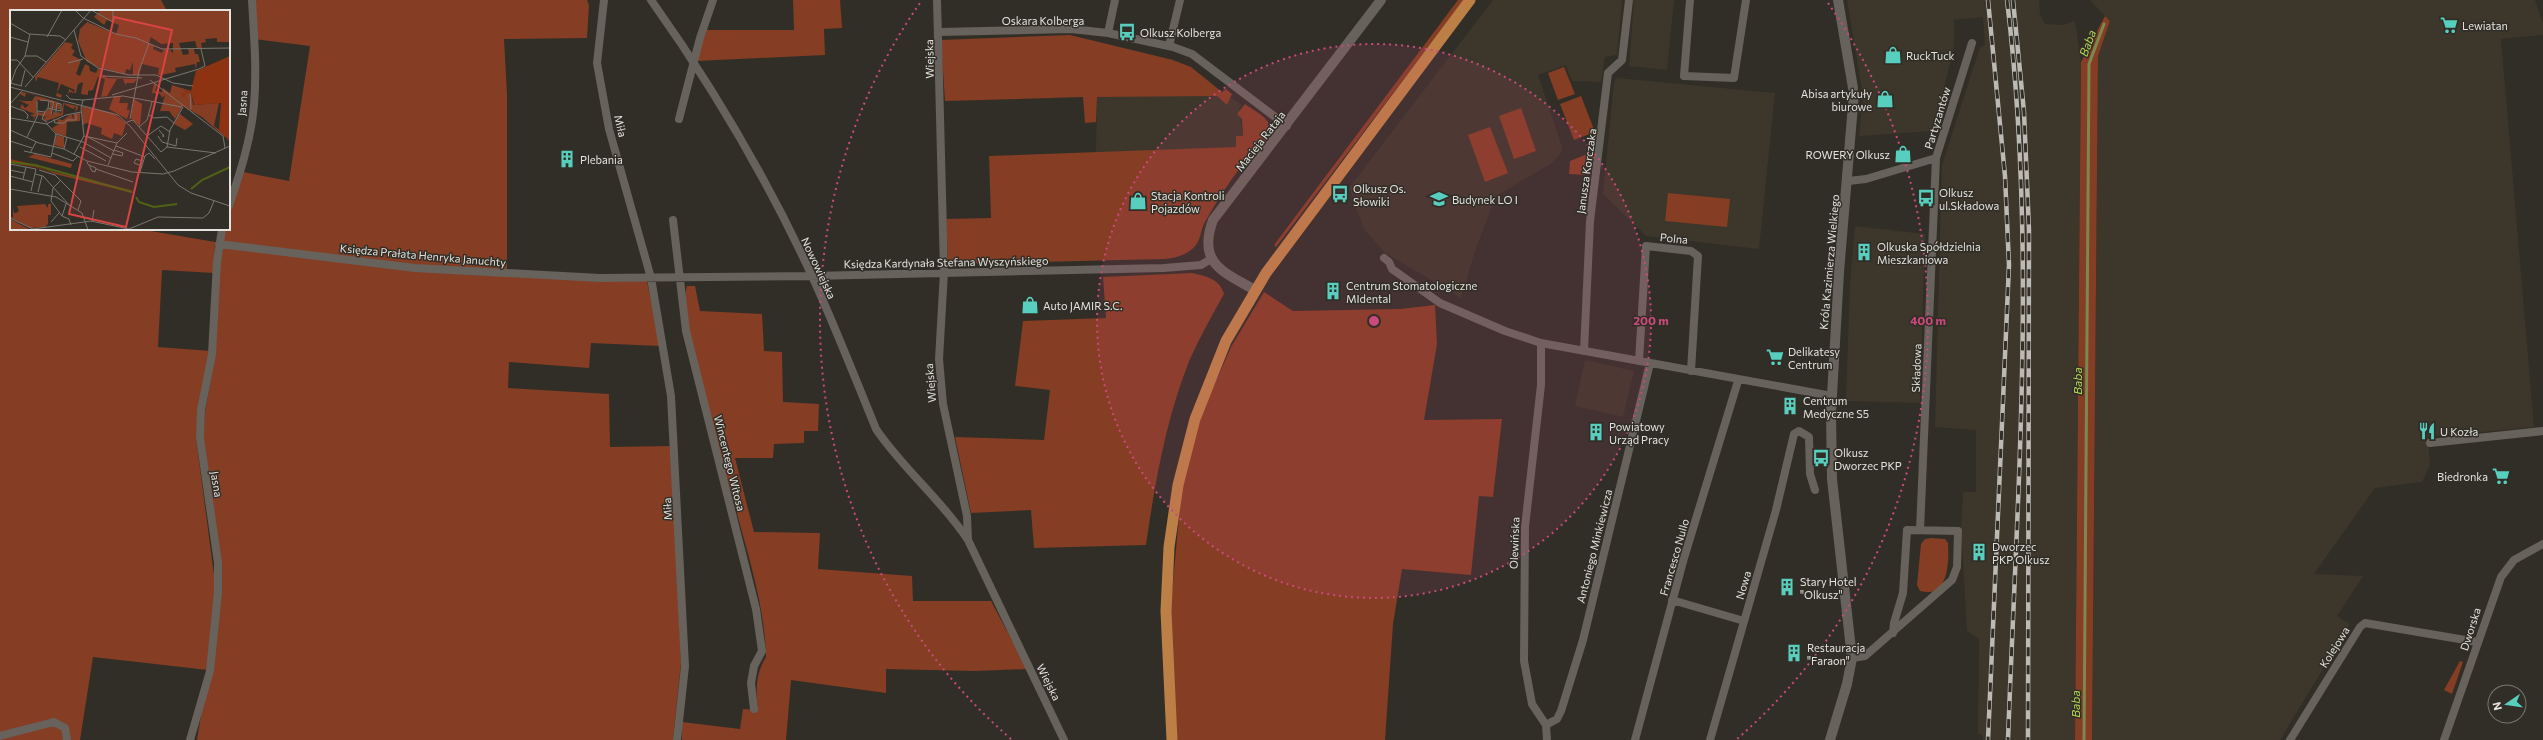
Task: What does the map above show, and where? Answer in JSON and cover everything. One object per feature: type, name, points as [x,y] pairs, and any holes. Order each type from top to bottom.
[{"type":"main road","points":[[1172,740],[1166,611],[1169,547],[1178,485],[1195,419],[1226,341],[1255,290],[1470,0]]},
{"type":"street","name":"Jasna","points":[[230,203],[244,163],[254,105],[255,60],[252,0]]},
{"type":"street","name":"Miła","points":[[604,0],[597,63],[609,129],[651,278],[668,368],[676,452],[685,666],[677,740]]},
{"type":"street","name":"Nowowiejska","points":[[651,0],[694,61],[735,127],[812,276],[876,430],[888,447],[944,507],[968,540]]},
{"type":"street","points":[[680,119],[694,61],[713,0]]},
{"type":"street","name":"Wiejska","points":[[937,0],[944,272],[939,359],[943,404],[967,516],[968,540],[1064,740]]},
{"type":"street","points":[[1108,33],[1116,0]]},
{"type":"street","points":[[1168,46],[1180,0]]},
{"type":"street","name":"Janusza Korczaka","points":[[1584,351],[1590,220],[1601,146],[1608,73],[1622,60],[1629,0]]},
{"type":"street","points":[[1690,0],[1684,76],[1734,78],[1746,0]]},
{"type":"street","name":"Króla Kazimierza Wielkiego","points":[[1830,740],[1847,684],[1852,658],[1832,479],[1832,396],[1839,272],[1848,181],[1854,91],[1838,0]]},
{"type":"street","name":"Macieja Rataja","points":[[1211,259],[1208,239],[1213,220],[1287,126],[1376,2]]},
{"type":"street","name":"Oskara Kolberga","points":[[939,32],[1071,29],[1108,33],[1168,46],[1192,54],[1287,126]]},
{"type":"street","name":"Partyzantów","points":[[1848,181],[1866,179],[1936,158],[1972,43]]},
{"type":"street","name":"Składowa","points":[[1920,530],[1936,158]]},
{"type":"street","name":"Wincentego Witosa","points":[[673,220],[679,278],[690,351],[756,609],[762,651],[754,666],[751,683],[754,709]]},
{"type":"street","name":"Jasna","points":[[190,740],[210,671],[218,592],[218,563],[200,438],[201,410],[212,354],[218,244],[222,230]]},
{"type":"street","name":"Księdza Prałata Henryka Januchty","points":[[218,244],[415,268],[600,278],[651,278]]},
{"type":"street","name":"Polna","points":[[1640,361],[1646,246],[1691,251],[1698,256],[1691,371]]},
{"type":"street","points":[[1384,258],[1389,262],[1392,269],[1440,303],[1505,331],[1541,343],[1738,381],[1832,396]]},
{"type":"street","points":[[1211,259],[1218,268],[1255,290]]},
{"type":"street","name":"Księdza Kardynała Stefana Wyszyńskiego","points":[[679,278],[1164,268],[1202,265],[1211,259]]},
{"type":"street","points":[[651,278],[679,278]]},
{"type":"street","name":"Olewińska","points":[[1541,343],[1541,385],[1525,527],[1523,612],[1525,677],[1535,712],[1546,725]]},
{"type":"street","name":"Antoniego Minkiewicza","points":[[1546,725],[1557,719],[1562,711],[1582,640],[1650,363]]},
{"type":"street","name":"Francesco Nullo","points":[[1635,740],[1672,600],[1738,381]]},
{"type":"street","name":"Nowa","points":[[1710,740],[1776,510],[1794,434],[1799,430],[1809,437],[1810,474],[1815,490]]},
{"type":"street","points":[[2430,443],[2543,431]]},
{"type":"street","points":[[1852,658],[1865,656],[1893,633],[1946,587],[1952,580],[1957,567],[1958,531],[1907,530],[1903,593],[1894,623],[1893,633]]},
{"type":"street","name":"Dworska","points":[[2444,740],[2491,600],[2506,568],[2514,560],[2543,544]]},
{"type":"street","points":[[1672,600],[1744,621]]},
{"type":"street","name":"Kolejowa","points":[[2290,740],[2360,627],[2365,623],[2478,642]]},
{"type":"street","points":[[0,736],[54,722],[65,728],[67,739]]},
{"type":"street","points":[[1546,725],[1547,740]]},
{"type":"shaded area","points":[[0,0],[161,0],[166,10],[10,10],[10,230],[145,230],[215,242],[214,273],[162,270],[158,347],[211,351],[196,438],[216,590],[208,670],[93,657],[80,740],[0,740]]},
{"type":"shaded area","points":[[251,0],[587,0],[589,5],[587,38],[504,39],[507,94],[507,272],[646,276],[660,346],[591,343],[589,368],[509,362],[508,388],[609,394],[610,447],[672,446],[681,663],[673,740],[197,740],[220,597],[203,446],[205,412],[215,355],[219,261],[223,230],[230,230],[230,209],[243,172],[289,181],[310,46],[253,39]]},
{"type":"shaded area","points":[[793,0],[840,0],[842,28],[824,29],[825,55],[697,61],[706,30],[794,30]]},
{"type":"shaded area","points":[[1458,0],[1464,0],[1276,247],[1274,245]]},
{"type":"shaded area","points":[[1493,0],[1622,0],[1617,55],[1605,57],[1601,82],[1572,81],[1566,65],[1538,75],[1563,150],[1552,163],[1496,196],[1476,248],[1461,298],[1384,252],[1364,229],[1349,188]]},
{"type":"shaded area","points":[[1634,0],[1674,0],[1667,70],[1629,66]]},
{"type":"shaded area","points":[[1847,0],[2039,0],[2040,14],[2045,24],[2063,25],[2075,21],[2081,62],[2075,740],[1983,740],[1983,736],[1978,733],[1979,639],[1967,631],[1961,527],[1963,492],[1976,492],[1976,430],[1935,427],[1942,165],[1980,47],[1985,45],[1983,17],[1954,20],[1954,46],[1934,131],[1859,136],[1863,95]]},
{"type":"shaded area","points":[[2090,0],[2535,0],[2543,23],[2543,35],[2501,39],[2534,427],[2428,437],[2430,465],[2422,482],[2375,488],[2314,574],[2363,576],[2337,616],[2350,624],[2280,740],[2092,740],[2098,56],[2110,21]]},
{"type":"shaded area","points":[[2105,16],[2110,21],[2098,56],[2092,740],[2075,740],[2081,62]]},
{"type":"shaded area","points":[[1070,35],[1173,60],[1191,67],[1222,92],[1226,89],[1232,94],[1227,105],[1217,96],[1097,97],[1096,122],[1085,123],[1083,97],[945,101],[941,40]]},
{"type":"shaded area","points":[[1564,67],[1575,94],[1558,100],[1548,73]]},
{"type":"shaded area","points":[[1617,78],[1775,93],[1759,249],[1646,236],[1603,194],[1614,82]]},
{"type":"shaded area","points":[[1223,92],[1242,105],[1239,108],[1243,136],[1236,147],[1096,154],[1097,97]]},
{"type":"shaded area","points":[[1581,96],[1595,132],[1574,140],[1560,104]]},
{"type":"shaded area","points":[[1245,104],[1260,114],[1269,124],[1270,128],[1267,139],[1260,148],[1246,160],[1233,178],[1205,222],[1196,245],[1186,254],[1164,259],[953,264],[948,259],[946,219],[991,218],[989,156],[1236,147],[1236,136],[1243,136],[1242,119],[1237,114]]},
{"type":"shaded area","points":[[1521,108],[1536,151],[1514,159],[1499,116]]},
{"type":"shaded area","points":[[1490,127],[1508,173],[1485,182],[1468,135]]},
{"type":"shaded area","points":[[1595,151],[1594,159],[1587,163],[1585,175],[1569,174],[1570,161]]},
{"type":"shaded area","points":[[1668,193],[1730,199],[1727,227],[1665,221]]},
{"type":"shaded area","points":[[1855,226],[1925,234],[1920,403],[1846,401],[1850,282]]},
{"type":"shaded area","points":[[1192,273],[1212,279],[1219,285],[1224,294],[1190,359],[1174,404],[1162,451],[1146,545],[1034,548],[1031,510],[971,513],[955,437],[1044,440],[1050,390],[1015,386],[1023,321],[1106,318],[1103,277]]},
{"type":"shaded area","points":[[687,286],[695,286],[700,311],[762,314],[764,351],[782,352],[783,402],[819,404],[818,431],[804,431],[804,443],[774,444],[773,458],[735,458],[754,532],[820,533],[818,569],[912,576],[913,601],[991,601],[1027,669],[975,671],[886,669],[886,693],[791,680],[786,740],[682,740],[682,722],[740,729],[743,709],[758,710],[758,676],[766,657],[763,619],[755,581],[717,441],[686,318],[685,296]]},
{"type":"shaded area","points":[[1264,292],[1293,311],[1400,309],[1435,305],[1437,344],[1424,420],[1502,419],[1493,497],[1479,496],[1471,575],[1402,569],[1393,624],[1385,740],[1176,740],[1170,613],[1182,486],[1202,413],[1231,347]]},
{"type":"shaded area","points":[[1585,360],[1634,371],[1623,417],[1575,406]]},
{"type":"shaded area","points":[[1925,539],[1945,539],[1948,543],[1948,559],[1945,577],[1942,584],[1937,589],[1930,592],[1920,591],[1917,585],[1921,544]]},
{"type":"shaded area","points":[[2460,661],[2463,662],[2452,694],[2444,690]]},
{"type":"waterway","name":"Baba","points":[[2084,740],[2089,64],[2104,24]]},
{"type":"railway","points":[[1988,0],[2005,176],[2009,265],[1988,740]]},
{"type":"railway","points":[[2007,0],[2016,92],[2021,185],[2023,277],[2020,462],[2008,740]]},
{"type":"railway","points":[[2013,0],[2024,112],[2029,230],[2028,740]]},
{"type":"place","name":"Lewiatan","points":[[2449,25]]},
{"type":"place","name":"Olkusz Kolberga","points":[[1127,32]]},
{"type":"place","name":"RuckTuck","points":[[1893,55]]},
{"type":"place","name":"Abisa artykuły biurowe","points":[[1885,99]]},
{"type":"place","name":"ROWERY Olkusz","points":[[1903,154]]},
{"type":"place","name":"Plebania","points":[[567,159]]},
{"type":"place","name":"Olkusz Os. Słowiki","points":[[1340,194]]},
{"type":"place","name":"Olkusz ul.Składowa","points":[[1926,198]]},
{"type":"place","name":"Budynek LO I","points":[[1439,199]]},
{"type":"place","name":"Stacja Kontroli Pojazdów","points":[[1138,201]]},
{"type":"place","name":"Olkuska Spółdzielnia Mieszkaniowa","points":[[1864,252]]},
{"type":"place","name":"Centrum Stomatologiczne MIdental","points":[[1333,291]]},
{"type":"place","name":"Auto JAMIR S.C.","points":[[1030,305]]},
{"type":"place","name":"Delikatesy Centrum","points":[[1775,357]]},
{"type":"place","name":"Centrum Medyczne S5","points":[[1790,406]]},
{"type":"place","name":"U Kozła","points":[[2427,431]]},
{"type":"place","name":"Powiatowy Urząd Pracy","points":[[1596,432]]},
{"type":"place","name":"Olkusz Dworzec PKP","points":[[1821,458]]},
{"type":"place","name":"Biedronka","points":[[2501,476]]},
{"type":"place","name":"Dworzec PKP Olkusz","points":[[1979,552]]},
{"type":"place","name":"Stary Hotel \"Olkusz\"","points":[[1787,587]]},
{"type":"place","name":"Restauracja \"Faraon\"","points":[[1794,653]]}]
